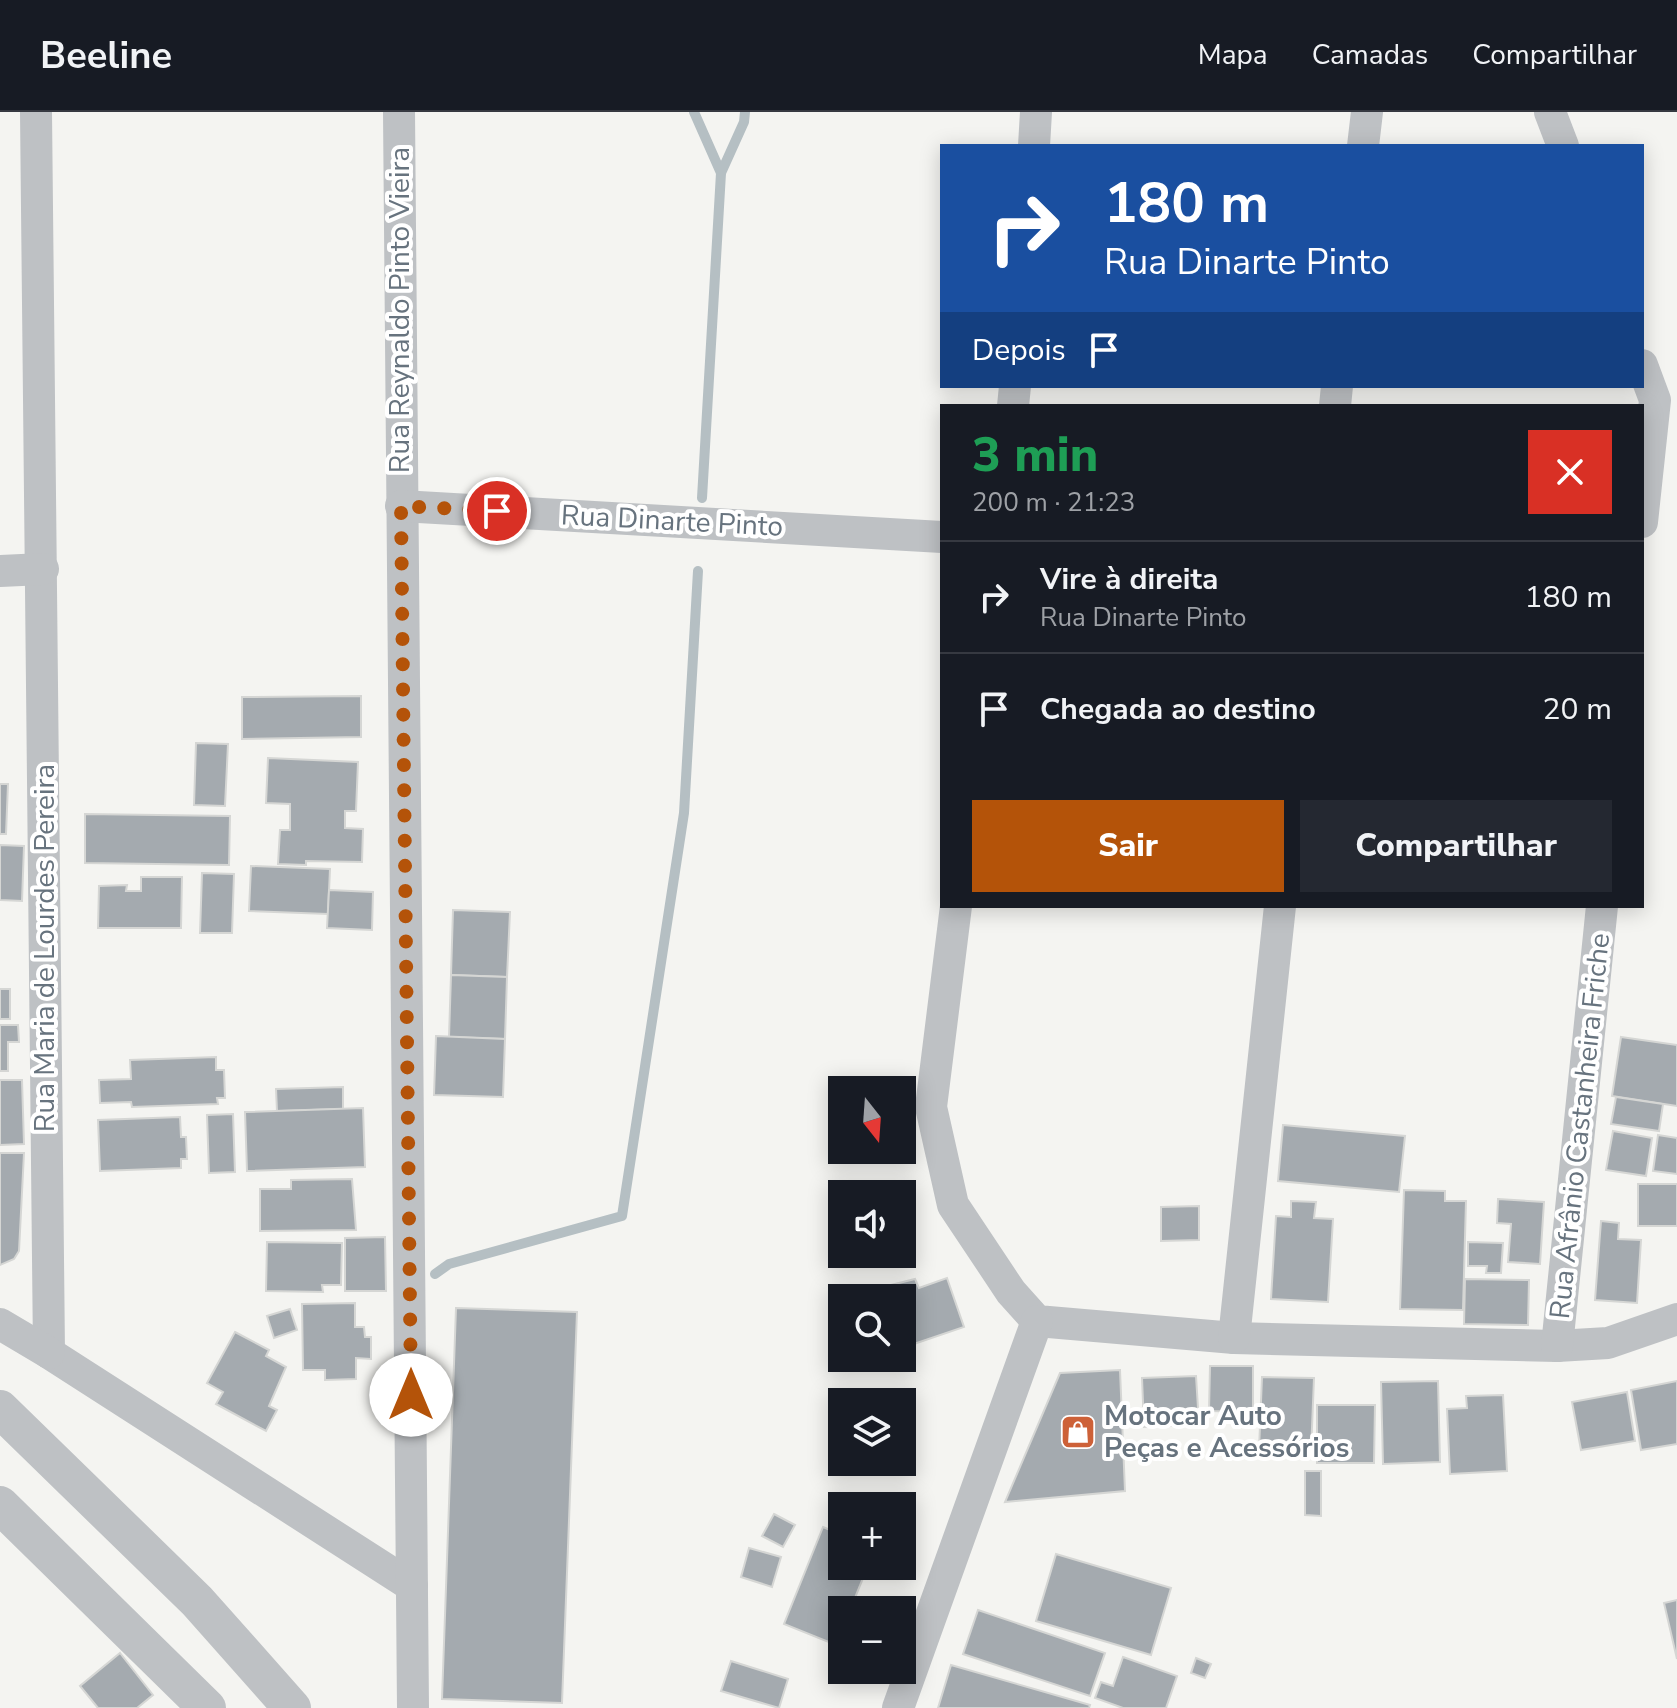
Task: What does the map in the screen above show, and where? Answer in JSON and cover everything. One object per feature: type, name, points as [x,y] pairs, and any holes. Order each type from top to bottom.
[{"type":"street","name":"Rua Maria de Lourdes Pereira","points":[[36,112],[49,1353]]},
{"type":"street","name":"Rua Reynaldo Pinto Vieira","points":[[399,112],[413,1708]]},
{"type":"street","points":[[1034,144],[1036,112]]},
{"type":"street","points":[[1363,144],[1367,112]]},
{"type":"street","points":[[1550,112],[1562,144]]},
{"type":"street","points":[[1644,370],[1655,400],[1644,503]]},
{"type":"street","name":"Rua Dinarte Pinto","points":[[401,506],[940,537]]},
{"type":"street","points":[[0,571],[43,569]]},
{"type":"street","points":[[956,908],[931,1107],[953,1205],[1011,1292],[1037,1321],[1234,1338],[1557,1346],[1608,1343],[1677,1319]]},
{"type":"street","points":[[1234,1338],[1280,908]]},
{"type":"street","name":"Rua Afrânio Castanheira Friche","points":[[1557,1346],[1602,908]]},
{"type":"street","points":[[898,1708],[1037,1321]]},
{"type":"street","points":[[0,1324],[412,1586]]},
{"type":"street","points":[[0,1409],[197,1601],[292,1708]]},
{"type":"street","points":[[0,1505],[207,1708]]},
{"type":"building","points":[[361,696],[361,737],[242,739],[242,697]]},
{"type":"building","points":[[196,743],[228,744],[225,806],[194,805]]},
{"type":"building","points":[[268,758],[358,762],[356,811],[345,811],[345,828],[363,829],[362,862],[278,864],[280,830],[290,830],[290,804],[266,803]]},
{"type":"building","points":[[0,784],[8,784],[6,834],[0,834]]},
{"type":"building","points":[[85,814],[230,816],[229,865],[85,863]]},
{"type":"building","points":[[0,845],[24,846],[22,901],[0,900]]},
{"type":"building","points":[[251,866],[330,869],[328,914],[249,911]]},
{"type":"building","points":[[202,873],[234,874],[232,933],[200,933]]},
{"type":"building","points":[[141,877],[182,877],[181,928],[98,928],[99,886],[127,885],[126,891],[141,891]]},
{"type":"building","points":[[329,890],[373,892],[372,930],[327,928]]},
{"type":"building","points":[[453,910],[510,912],[507,977],[451,975]]},
{"type":"building","points":[[451,975],[507,977],[505,1039],[449,1037]]},
{"type":"building","points":[[0,989],[10,989],[10,1019],[0,1019]]},
{"type":"building","points":[[0,1025],[18,1025],[19,1042],[8,1042],[8,1071],[0,1071]]},
{"type":"building","points":[[436,1036],[505,1039],[503,1097],[434,1095]]},
{"type":"building","points":[[1621,1037],[1677,1045],[1677,1106],[1612,1096]]},
{"type":"building","points":[[216,1057],[216,1070],[224,1070],[225,1098],[217,1098],[218,1104],[132,1107],[131,1102],[100,1103],[99,1080],[131,1079],[130,1060]]},
{"type":"building","points":[[0,1080],[22,1080],[24,1144],[0,1145]]},
{"type":"building","points":[[343,1087],[343,1109],[277,1111],[276,1089]]},
{"type":"building","points":[[1616,1097],[1663,1104],[1659,1131],[1611,1124]]},
{"type":"building","points":[[363,1108],[365,1167],[247,1171],[245,1112]]},
{"type":"building","points":[[233,1114],[235,1172],[209,1173],[207,1115]]},
{"type":"building","points":[[180,1117],[181,1137],[186,1137],[187,1159],[181,1159],[181,1168],[100,1171],[98,1120]]},
{"type":"building","points":[[1283,1125],[1405,1136],[1399,1192],[1278,1181]]},
{"type":"building","points":[[1613,1131],[1652,1138],[1646,1176],[1606,1170]]},
{"type":"building","points":[[1658,1135],[1677,1138],[1677,1174],[1653,1171]]},
{"type":"building","points":[[0,1153],[24,1153],[19,1251],[14,1259],[0,1265]]},
{"type":"building","points":[[352,1179],[356,1230],[260,1231],[260,1189],[291,1189],[291,1180]]},
{"type":"building","points":[[1638,1184],[1677,1184],[1677,1226],[1638,1226]]},
{"type":"building","points":[[1404,1190],[1445,1191],[1445,1201],[1466,1201],[1463,1310],[1400,1309]]},
{"type":"building","points":[[1498,1199],[1544,1202],[1540,1264],[1508,1262],[1511,1224],[1497,1223]]},
{"type":"building","points":[[1291,1201],[1316,1202],[1314,1218],[1333,1219],[1328,1302],[1271,1299],[1276,1216],[1291,1217]]},
{"type":"building","points":[[1199,1206],[1199,1240],[1161,1241],[1161,1207]]},
{"type":"building","points":[[1601,1221],[1619,1223],[1618,1239],[1641,1240],[1637,1303],[1595,1300]]},
{"type":"building","points":[[385,1237],[386,1291],[345,1291],[345,1238]]},
{"type":"building","points":[[267,1242],[342,1243],[341,1285],[322,1285],[323,1292],[266,1291]]},
{"type":"building","points":[[1468,1242],[1503,1243],[1501,1273],[1486,1273],[1487,1266],[1468,1266]]},
{"type":"building","points":[[947,1278],[964,1327],[916,1343],[916,1284],[895,1284],[915,1279],[919,1288]]},
{"type":"building","points":[[1465,1279],[1529,1280],[1528,1325],[1464,1324]]},
{"type":"building","points":[[355,1303],[355,1327],[364,1327],[365,1337],[371,1337],[371,1359],[356,1358],[356,1379],[325,1380],[325,1370],[303,1370],[302,1304]]},
{"type":"building","points":[[456,1308],[577,1312],[562,1703],[442,1699]]},
{"type":"building","points":[[290,1309],[297,1330],[274,1338],[267,1316]]},
{"type":"building","points":[[235,1332],[269,1350],[266,1356],[286,1367],[269,1406],[277,1410],[266,1431],[216,1404],[223,1392],[207,1383]]},
{"type":"building","points":[[1210,1366],[1253,1366],[1253,1412],[1209,1411]]},
{"type":"building","name":"Motocar Auto Peças e Acessórios","points":[[1120,1370],[1125,1491],[1005,1502],[1060,1373]]},
{"type":"building","points":[[1196,1376],[1199,1424],[1144,1427],[1142,1378]]},
{"type":"building","points":[[1262,1377],[1314,1378],[1311,1452],[1259,1450]]},
{"type":"building","points":[[1438,1381],[1440,1462],[1383,1464],[1381,1382]]},
{"type":"building","points":[[1677,1381],[1677,1444],[1641,1450],[1631,1390]]},
{"type":"building","points":[[1627,1392],[1635,1441],[1581,1450],[1572,1402]]},
{"type":"building","points":[[1503,1395],[1507,1471],[1450,1474],[1447,1409],[1467,1408],[1466,1396]]},
{"type":"building","points":[[1317,1405],[1375,1405],[1374,1463],[1317,1463]]},
{"type":"building","points":[[1305,1471],[1321,1471],[1321,1516],[1305,1515]]},
{"type":"building","points":[[774,1514],[795,1525],[783,1547],[762,1536]]},
{"type":"building","points":[[823,1527],[828,1529],[828,1580],[862,1580],[856,1596],[828,1596],[828,1642],[784,1624]]},
{"type":"building","points":[[749,1548],[781,1557],[772,1587],[741,1577]]},
{"type":"building","points":[[1056,1554],[1171,1588],[1151,1655],[1036,1621]]},
{"type":"building","points":[[1677,1600],[1677,1659],[1664,1603]]},
{"type":"building","points":[[978,1610],[1105,1653],[1090,1696],[963,1654]]},
{"type":"building","points":[[120,1653],[153,1695],[137,1708],[98,1708],[80,1686]]},
{"type":"building","points":[[1123,1657],[1177,1676],[1166,1708],[1123,1708],[1095,1698],[1101,1682],[1113,1686]]},
{"type":"building","points":[[1196,1658],[1211,1664],[1205,1678],[1191,1673]]},
{"type":"building","points":[[731,1661],[788,1679],[779,1708],[721,1691]]},
{"type":"building","points":[[951,1665],[1090,1705],[1089,1708],[938,1708]]},
{"type":"waterway","points":[[694,112],[721,173]]},
{"type":"waterway","points":[[702,498],[721,173],[744,122],[745,112]]},
{"type":"waterway","points":[[435,1274],[449,1264],[622,1216],[684,813],[698,571]]},
{"type":"place","name":"Motocar Auto Peças e Acessórios","points":[[1078,1432]]},
{"type":"route","points":[[411,1395],[401,506],[497,511]]}]
